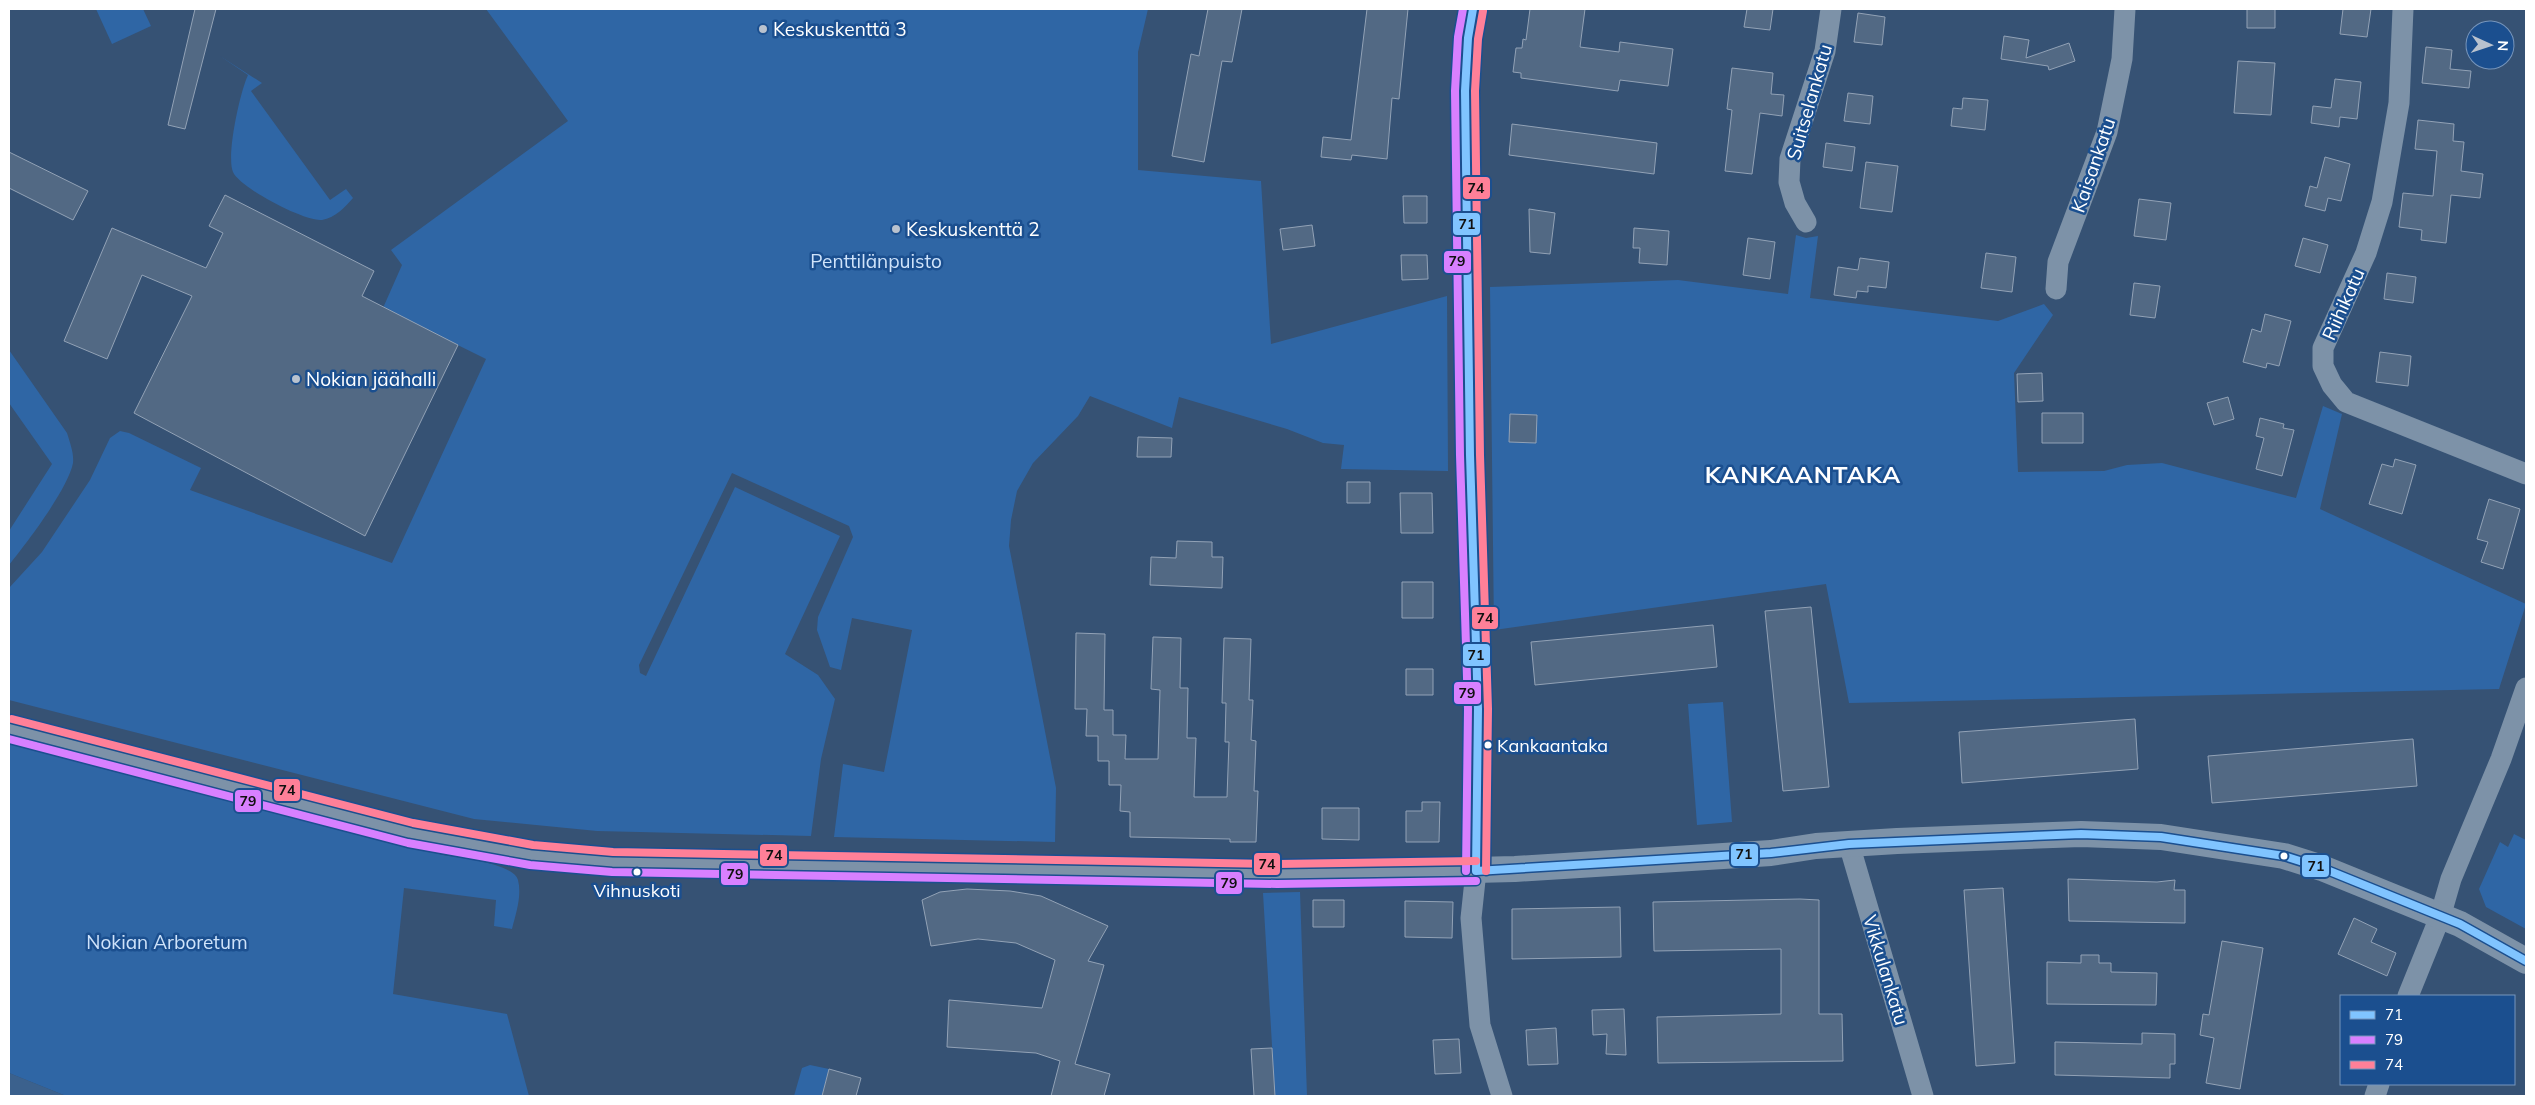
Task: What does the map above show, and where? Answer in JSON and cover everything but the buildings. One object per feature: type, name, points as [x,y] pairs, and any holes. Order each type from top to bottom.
[{"type":"street","points":[[1473,9],[1468,38],[1465,91],[1470,455],[1478,709],[1476,871],[1472,918],[1480,1025],[1502,1096]]},
{"type":"street","name":"Suitselankatu","points":[[1806,222],[1795,203],[1789,182],[1790,159],[1825,51],[1831,9]]},
{"type":"street","name":"Kaisankatu","points":[[2056,289],[2058,262],[2107,132],[2122,59],[2125,9]]},
{"type":"street","name":"Riihikatu","points":[[2403,9],[2399,103],[2382,202],[2366,253],[2323,348],[2322,366],[2332,385],[2346,402],[2526,474]]},
{"type":"street","points":[[2408,995],[2440,916],[2451,879],[2497,768],[2526,688]]},
{"type":"street","points":[[9,729],[411,833],[532,855],[621,863],[1277,874],[1476,871],[1771,853],[1849,844],[2081,834],[2161,837],[2284,856],[2397,897],[2460,924],[2526,962]]},
{"type":"street","name":"Vikkulankatu","points":[[1849,844],[1923,1096]]},
{"type":"green space","points":[[96,9],[143,9],[151,26],[112,44]]},
{"type":"green space","name":"Penttilänpuisto","points":[[486,9],[1148,9],[1138,52],[1138,170],[1261,181],[1271,344],[1447,296],[1448,471],[1341,469],[1344,445],[1323,443],[1287,429],[1179,397],[1172,428],[1090,396],[1078,416],[1033,463],[1017,491],[1011,520],[1009,546],[1056,788],[1055,842],[834,837],[843,764],[884,772],[912,630],[852,618],[841,670],[830,667],[817,630],[818,617],[853,537],[849,526],[732,473],[639,665],[640,673],[646,676],[735,487],[840,536],[785,654],[818,675],[835,699],[821,759],[811,836],[597,831],[474,819],[9,700],[9,588],[42,552],[90,480],[110,438],[120,431],[129,433],[201,468],[190,490],[392,563],[486,359],[383,308],[402,265],[391,250],[568,121]]},
{"type":"green space","points":[[220,56],[262,83],[251,91],[330,200],[346,189],[353,198],[339,212],[322,220],[302,216],[260,195],[238,179],[233,172],[231,152],[238,109],[248,75]]},
{"type":"green space","points":[[1796,235],[1806,238],[1818,236],[1810,298],[1998,321],[2044,304],[2053,315],[2014,373],[2018,472],[2104,471],[2127,465],[2162,463],[2296,498],[2323,406],[2342,414],[2320,509],[2526,604],[2499,689],[1849,703],[1826,584],[1494,630],[1490,287],[1678,280],[1788,294]]},
{"type":"green space","points":[[9,350],[67,433],[72,448],[73,463],[70,474],[55,501],[9,565],[9,531],[52,464],[9,403]]},
{"type":"green space","points":[[1723,702],[1732,822],[1697,825],[1688,704]]},
{"type":"green space","name":"Nokian Arboretum","points":[[9,742],[443,855],[485,862],[507,869],[514,874],[519,886],[518,904],[512,929],[494,926],[496,900],[404,888],[393,994],[507,1014],[529,1096],[66,1096],[9,1073]]},
{"type":"green space","points":[[2514,834],[2526,840],[2526,929],[2486,907],[2479,889],[2500,842],[2508,847]]},
{"type":"green space","points":[[1300,892],[1307,1096],[1275,1096],[1263,893]]},
{"type":"green space","points":[[810,1065],[829,1069],[822,1096],[794,1096],[802,1068]]},
{"type":"shaded area","points":[[9,1073],[66,1096],[9,1096]]},
{"type":"transit line","name":"79","points":[[1463,9],[1458,37],[1455,91],[1460,455],[1468,709],[1466,871]]},
{"type":"transit line","name":"71","points":[[1473,9],[1468,38],[1465,91],[1470,455],[1478,709],[1476,871]]},
{"type":"transit line","name":"74","points":[[1483,11],[1478,39],[1475,91],[1480,455],[1488,709],[1486,871]]},
{"type":"transit line","name":"74","points":[[12,719],[413,823],[533,845],[613,852],[1277,864],[1476,861]]},
{"type":"transit line","name":"79","points":[[9,739],[408,843],[530,865],[612,872],[1277,884],[1476,881]]},
{"type":"transit line","name":"71","points":[[1476,871],[1771,853],[1849,844],[2081,834],[2161,837],[2284,856],[2322,868],[2460,924],[2526,961]]},
{"type":"place","name":"Keskuskenttä 3","points":[[763,29]]},
{"type":"place","name":"Keskuskenttä 2","points":[[896,229]]},
{"type":"place","name":"Nokian jäähalli","points":[[296,379]]},
{"type":"place","name":"Kankaantaka","points":[[1488,745]]},
{"type":"place","name":"Vihnuskoti","points":[[637,872]]},
{"type":"district","name":"KANKAANTAKA","points":[[1803,475]]}]
